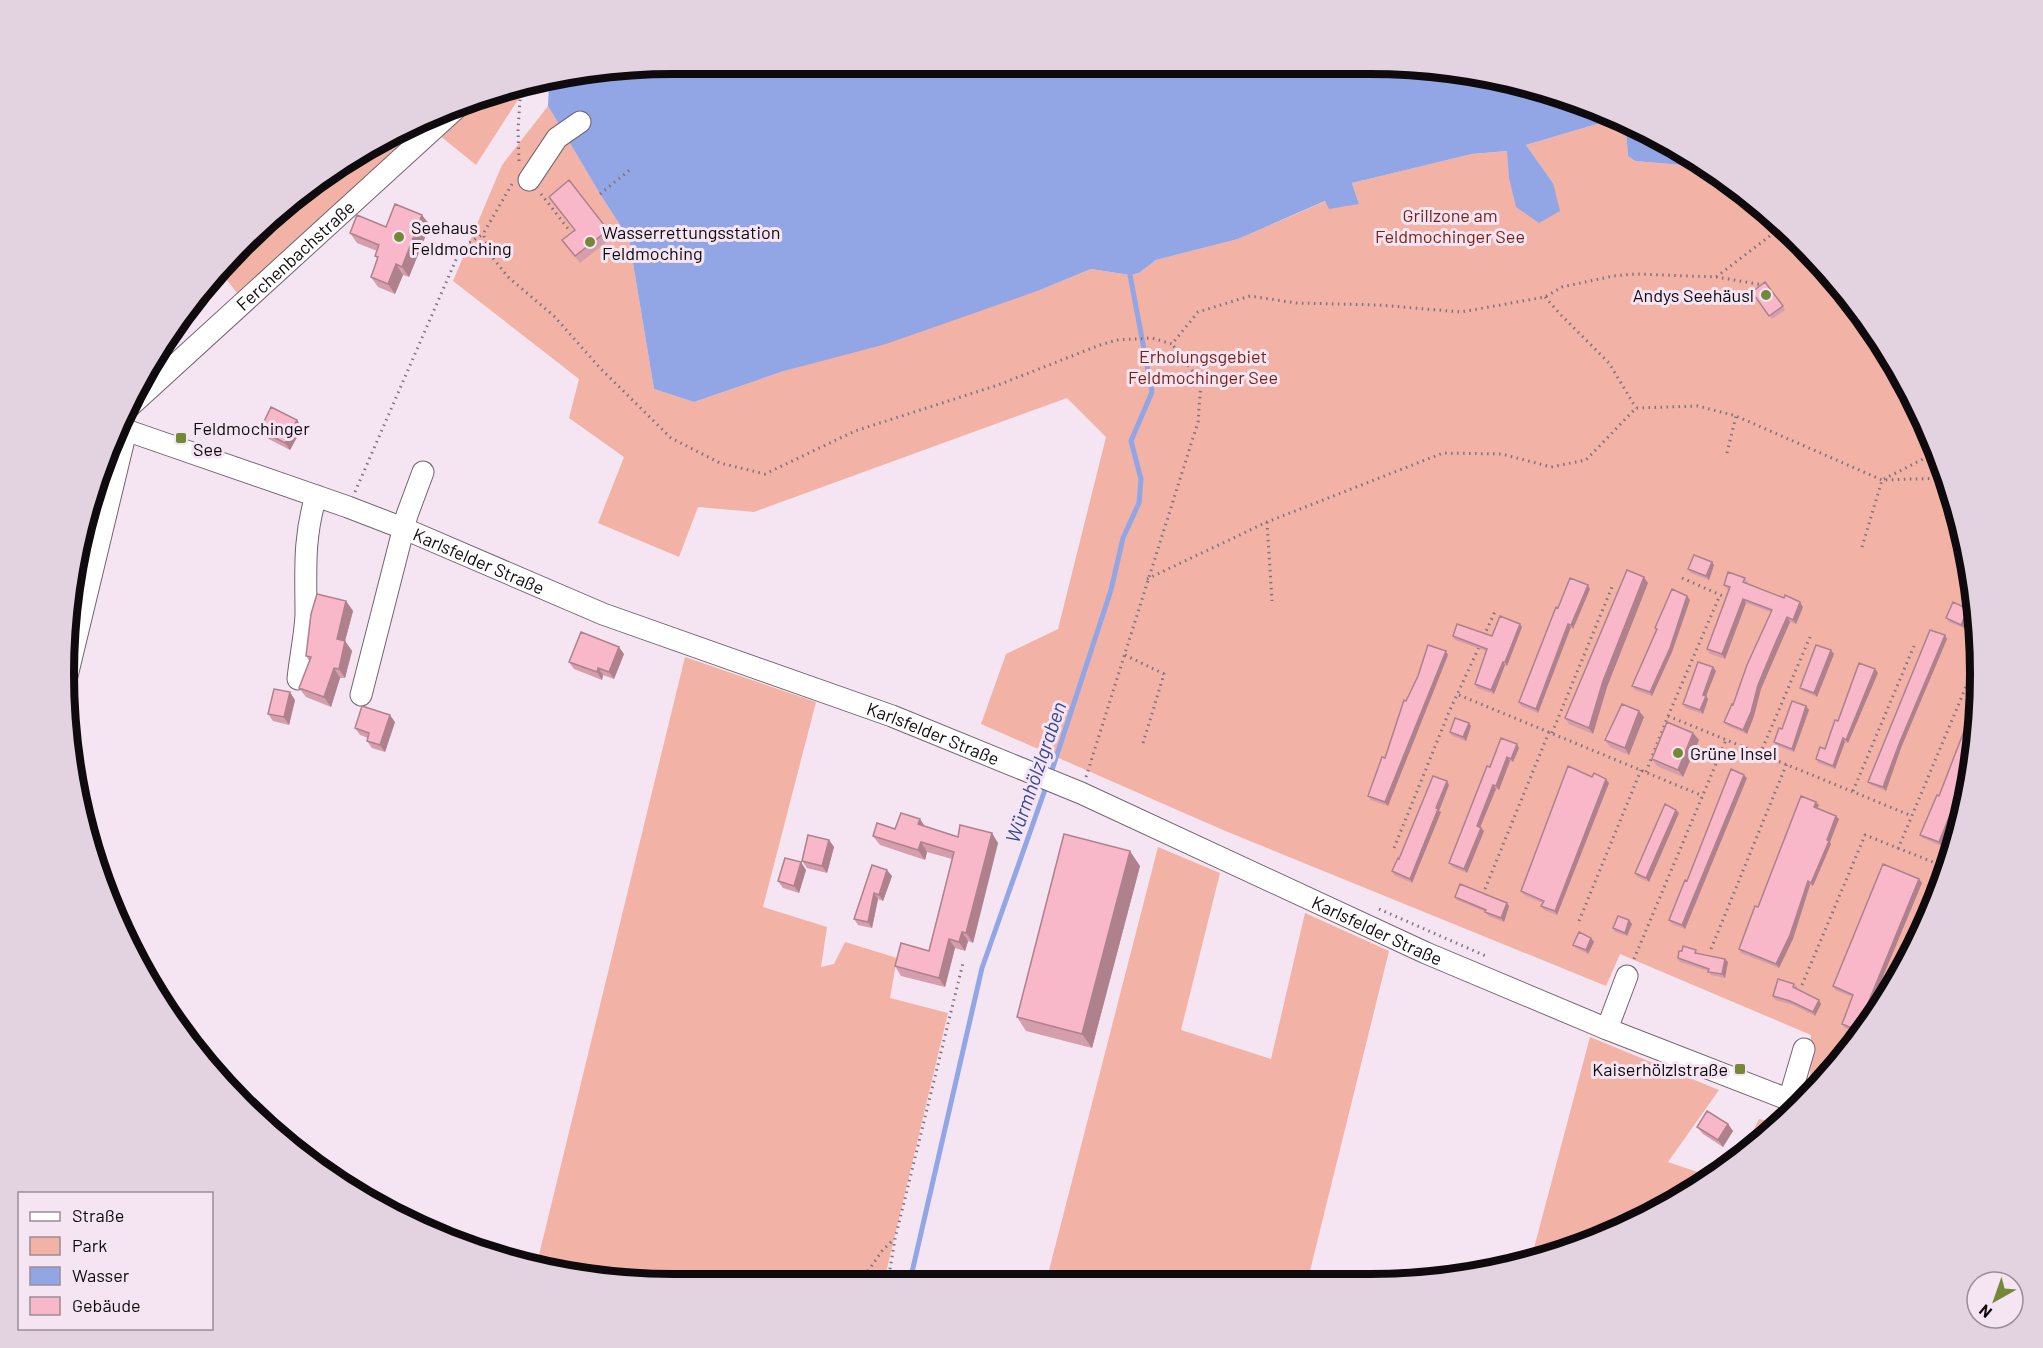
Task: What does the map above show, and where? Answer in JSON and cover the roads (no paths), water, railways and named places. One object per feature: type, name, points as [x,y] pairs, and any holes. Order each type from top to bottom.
[{"type":"street","name":"Ferchenbachstraße","points":[[142,395],[445,119]]},
{"type":"street","points":[[524,175],[557,138],[580,122]]},
{"type":"street","name":"Karlsfelder Straße","points":[[125,430],[348,507],[603,614],[892,716],[1032,773],[1078,783],[1426,954],[1607,1029],[1792,1101]]},
{"type":"street","points":[[75,641],[118,446]]},
{"type":"street","points":[[361,695],[407,515],[423,472]]},
{"type":"street","points":[[298,679],[306,617],[304,576],[306,533],[315,496]]},
{"type":"street","points":[[1607,1029],[1627,975]]},
{"type":"street","points":[[1795,1098],[1804,1049]]},
{"type":"water","points":[[1369,74],[1408,75],[1486,85],[1562,105],[1605,122],[1526,145],[1553,183],[1560,211],[1539,223],[1516,207],[1509,178],[1507,151],[1472,154],[1352,183],[1359,204],[1329,209],[1325,201],[1238,239],[1156,260],[1139,273],[1130,275],[1091,269],[1040,290],[886,344],[784,371],[694,402],[654,389],[629,239],[548,106],[549,87],[635,75]]},
{"type":"water","points":[[1626,131],[1688,166],[1635,161],[1628,156]]},
{"type":"waterway","name":"Würmhölzlgraben","points":[[1050,776],[1111,590],[1123,538],[1139,503],[1141,479],[1131,441],[1152,392],[1130,275]]},
{"type":"waterway","name":"Würmhölzlgraben","points":[[912,1274],[982,968],[1047,784]]},
{"type":"place","name":"Seehaus Feldmoching","points":[[399,237]]},
{"type":"place","name":"Wasserrettungsstation Feldmoching","points":[[590,242]]},
{"type":"place","name":"Andys Seehäusl","points":[[1766,295]]},
{"type":"place","name":"Feldmochinger See","points":[[181,438]]},
{"type":"place","name":"Grüne Insel","points":[[1678,753]]},
{"type":"place","name":"Kaiserhölzlstraße","points":[[1740,1069]]},
{"type":"park label","name":"Grillzone am Feldmochinger See","points":[[1450,225]]},
{"type":"park label","name":"Erholungsgebiet Feldmochinger See","points":[[1203,366]]}]
